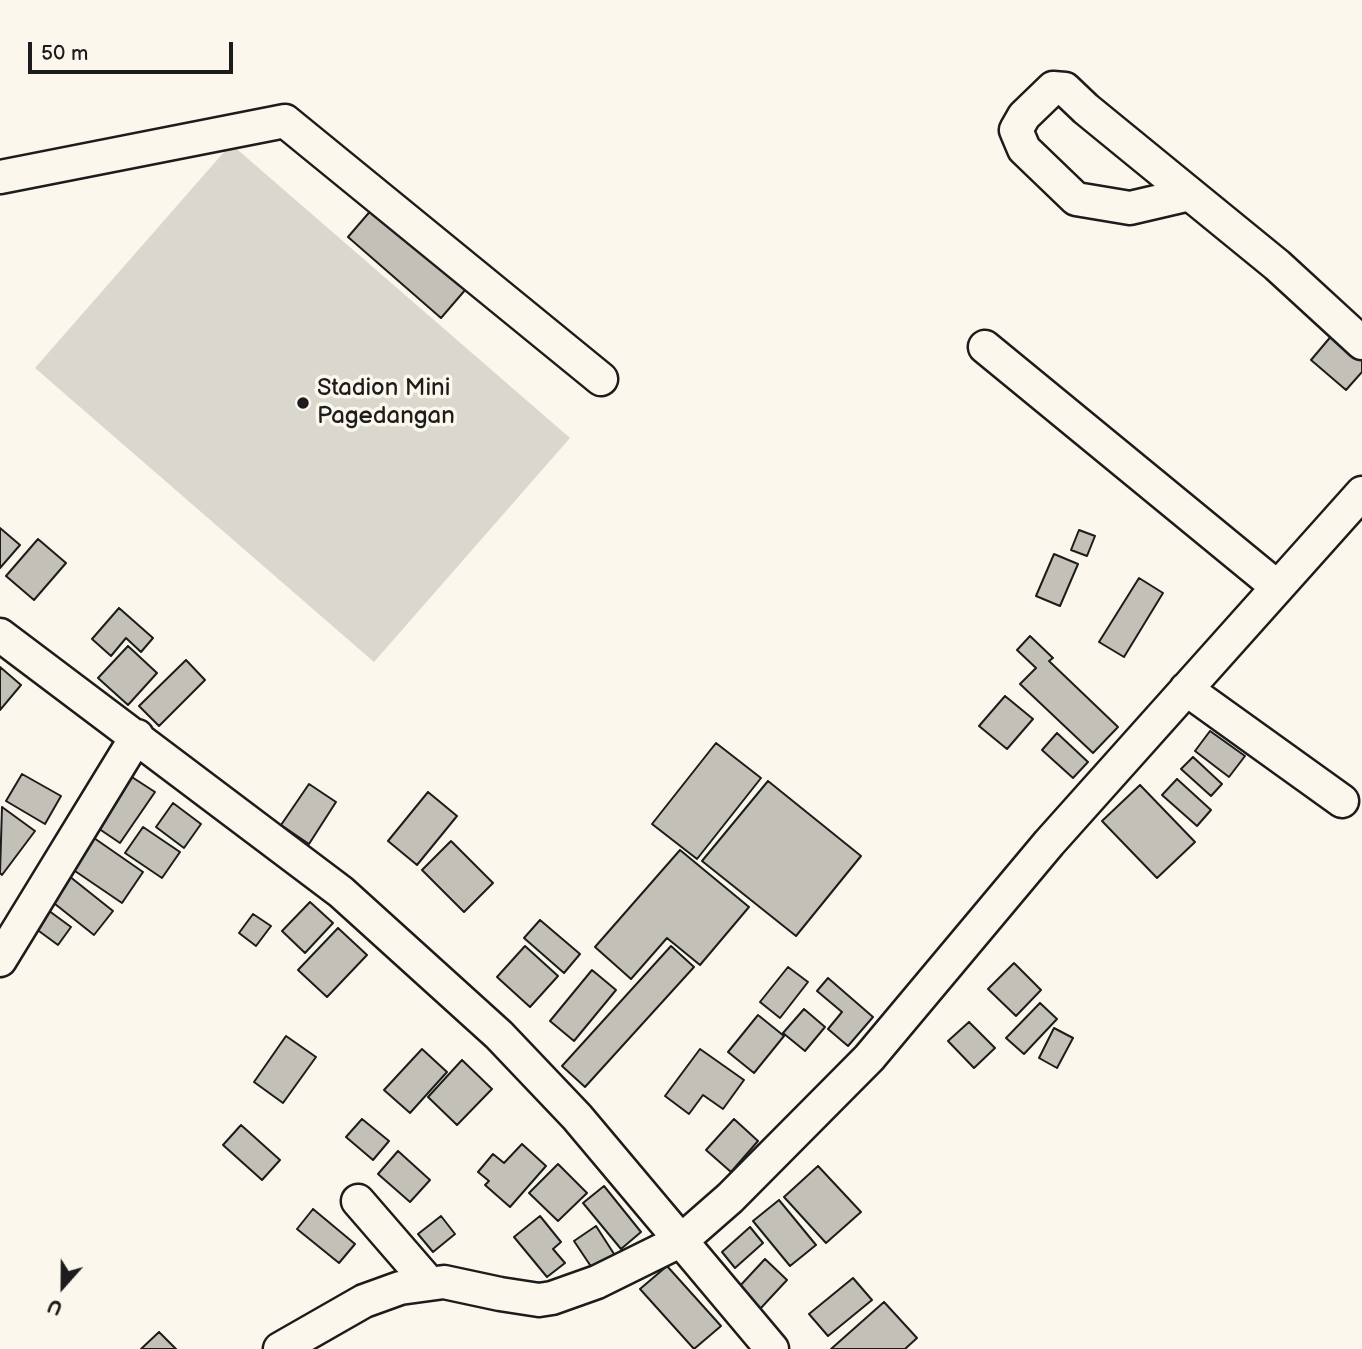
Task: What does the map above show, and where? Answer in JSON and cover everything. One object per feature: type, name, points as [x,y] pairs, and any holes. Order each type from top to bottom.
[{"type":"street","points":[[1190,194],[1130,208],[1076,199],[1024,149],[1016,130],[1024,116],[1053,88],[1065,89],[1277,265],[1362,343]]},
{"type":"street","points":[[0,177],[285,121],[601,379]]},
{"type":"street","points":[[985,347],[1276,586]]},
{"type":"street","points":[[280,1349],[364,1301],[400,1288],[444,1282],[539,1300],[552,1298],[597,1282],[682,1240],[730,1198],[869,1058],[1031,864],[1276,586],[1362,493]]},
{"type":"street","points":[[0,635],[341,892],[499,1035],[577,1117],[772,1349]]},
{"type":"street","points":[[1186,688],[1342,801]]},
{"type":"street","points":[[0,960],[137,736]]},
{"type":"street","points":[[358,1201],[429,1283]]},
{"type":"shaded area","name":"Stadion Mini Pagedangan","points":[[231,144],[570,438],[374,662],[35,368]]},
{"type":"building","points":[[379,201],[472,282],[441,318],[348,237]]},
{"type":"building","points":[[1333,334],[1362,359],[1362,372],[1346,390],[1311,360]]},
{"type":"building","points":[[0,528],[20,545],[0,568]]},
{"type":"building","points":[[1079,530],[1095,536],[1087,556],[1071,550]]},
{"type":"building","points":[[38,539],[66,563],[34,600],[6,576]]},
{"type":"building","points":[[1054,554],[1078,564],[1060,606],[1036,596]]},
{"type":"building","points":[[1139,578],[1163,593],[1124,657],[1099,642]]},
{"type":"building","points":[[119,608],[153,638],[141,652],[126,638],[111,656],[92,639]]},
{"type":"building","points":[[1030,636],[1053,658],[1049,661],[1118,727],[1093,753],[1020,684],[1036,668],[1017,650]]},
{"type":"building","points":[[128,646],[157,673],[128,705],[98,678]]},
{"type":"building","points":[[186,660],[205,680],[159,726],[139,706]]},
{"type":"building","points":[[0,667],[21,685],[0,710]]},
{"type":"building","points":[[1005,696],[1033,719],[1007,749],[979,726]]},
{"type":"building","points":[[1210,731],[1245,756],[1229,777],[1195,751]]},
{"type":"building","points":[[1057,733],[1088,762],[1073,778],[1042,750]]},
{"type":"building","points":[[716,743],[761,778],[697,859],[652,824]]},
{"type":"building","points":[[1193,757],[1222,784],[1211,796],[1181,769]]},
{"type":"building","points":[[121,770],[155,792],[120,843],[86,820]]},
{"type":"building","points":[[22,774],[61,796],[45,824],[6,801]]},
{"type":"building","points":[[1177,779],[1211,810],[1197,826],[1162,795]]},
{"type":"building","points":[[768,781],[861,856],[796,936],[702,861]]},
{"type":"building","points":[[309,784],[336,802],[309,844],[281,825]]},
{"type":"building","points":[[1140,785],[1195,842],[1157,878],[1102,821]]},
{"type":"building","points":[[428,792],[457,816],[417,865],[388,841]]},
{"type":"building","points":[[173,803],[201,824],[184,848],[156,827]]},
{"type":"building","points":[[2,807],[35,831],[2,875],[0,873]]},
{"type":"building","points":[[143,827],[180,852],[162,878],[125,853]]},
{"type":"building","points":[[94,838],[143,872],[122,903],[72,869]]},
{"type":"building","points":[[451,841],[493,883],[464,912],[422,870]]},
{"type":"building","points":[[680,850],[749,907],[700,965],[667,938],[631,979],[595,947]]},
{"type":"building","points":[[64,872],[113,911],[94,935],[45,896]]},
{"type":"building","points":[[310,902],[333,923],[305,953],[282,931]]},
{"type":"building","points":[[41,905],[71,927],[58,945],[28,923]]},
{"type":"building","points":[[253,914],[271,926],[256,946],[239,933]]},
{"type":"building","points":[[540,920],[580,954],[564,973],[524,938]]},
{"type":"building","points":[[338,928],[367,955],[327,997],[298,970]]},
{"type":"building","points":[[525,946],[558,976],[530,1007],[497,977]]},
{"type":"building","points":[[671,946],[694,967],[585,1087],[562,1066]]},
{"type":"building","points":[[1014,963],[1041,990],[1016,1016],[988,989]]},
{"type":"building","points":[[788,967],[808,982],[780,1018],[760,1002]]},
{"type":"building","points":[[592,970],[616,990],[574,1041],[550,1021]]},
{"type":"building","points":[[828,978],[873,1017],[848,1046],[828,1029],[842,1012],[817,991]]},
{"type":"building","points":[[1040,1003],[1057,1019],[1024,1054],[1006,1038]]},
{"type":"building","points":[[804,1009],[825,1027],[805,1051],[783,1033]]},
{"type":"building","points":[[758,1015],[784,1036],[754,1073],[728,1052]]},
{"type":"building","points":[[969,1022],[995,1048],[974,1068],[948,1041]]},
{"type":"building","points":[[1054,1028],[1073,1038],[1057,1068],[1039,1058]]},
{"type":"building","points":[[286,1036],[316,1057],[283,1103],[254,1082]]},
{"type":"building","points":[[422,1049],[447,1072],[410,1113],[384,1090]]},
{"type":"building","points":[[700,1049],[744,1080],[723,1109],[703,1095],[689,1114],[665,1096]]},
{"type":"building","points":[[462,1060],[492,1089],[457,1125],[428,1097]]},
{"type":"building","points":[[362,1119],[389,1141],[373,1160],[346,1137]]},
{"type":"building","points":[[734,1119],[758,1141],[731,1172],[706,1150]]},
{"type":"building","points":[[241,1125],[280,1160],[262,1180],[223,1145]]},
{"type":"building","points":[[522,1144],[546,1166],[510,1207],[485,1185],[489,1181],[478,1172],[493,1154],[504,1163]]},
{"type":"building","points":[[398,1151],[430,1180],[410,1202],[378,1174]]},
{"type":"building","points":[[558,1164],[587,1193],[558,1221],[529,1193]]},
{"type":"building","points":[[818,1166],[861,1212],[826,1243],[784,1197]]},
{"type":"building","points":[[604,1186],[641,1232],[621,1249],[583,1203]]},
{"type":"building","points":[[779,1200],[816,1245],[790,1266],[753,1221]]},
{"type":"building","points":[[313,1209],[355,1244],[339,1263],[297,1229]]},
{"type":"building","points":[[441,1216],[455,1234],[433,1252],[418,1234]]},
{"type":"building","points":[[540,1216],[561,1242],[553,1249],[565,1263],[547,1277],[514,1237]]},
{"type":"building","points":[[596,1226],[616,1257],[594,1271],[574,1241]]},
{"type":"building","points":[[750,1227],[763,1243],[735,1268],[722,1252]]},
{"type":"building","points":[[765,1259],[787,1280],[760,1309],[738,1288]]},
{"type":"building","points":[[667,1266],[721,1326],[694,1349],[640,1289]]},
{"type":"building","points":[[853,1278],[872,1300],[828,1336],[809,1314]]},
{"type":"building","points":[[884,1302],[917,1338],[905,1349],[831,1349]]},
{"type":"building","points":[[159,1332],[176,1349],[141,1349]]},
{"type":"place","name":"Stadion Mini Pagedangan","points":[[303,403]]}]
